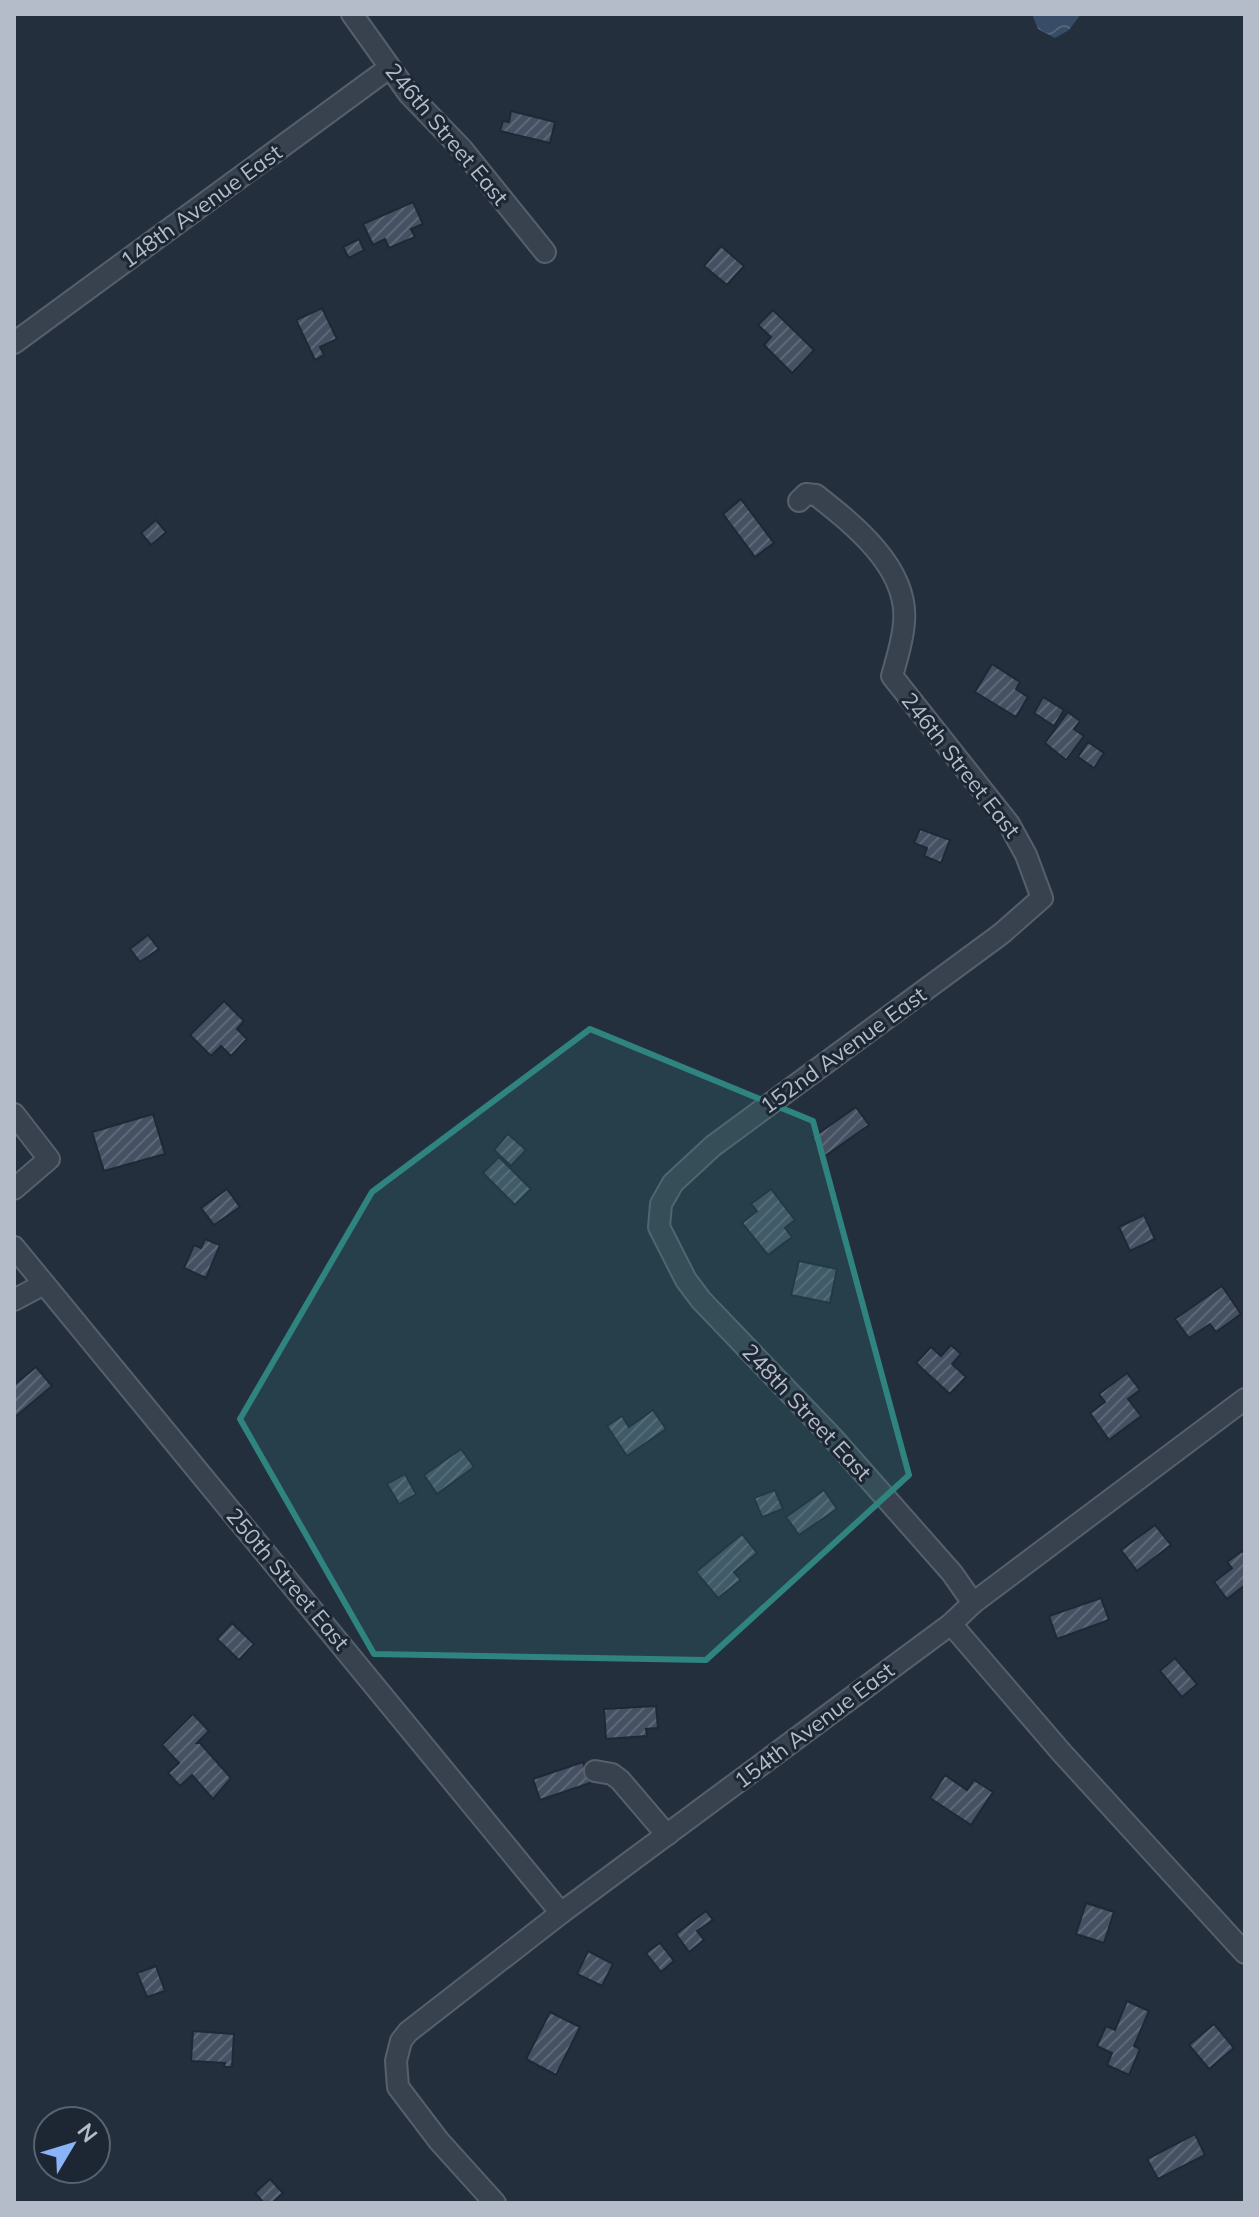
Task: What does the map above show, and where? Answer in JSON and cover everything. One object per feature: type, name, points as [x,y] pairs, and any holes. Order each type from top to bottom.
[{"type":"street","name":"246th Street East","points":[[352,14],[409,94],[462,149],[545,252]]},
{"type":"street","name":"148th Avenue East","points":[[14,343],[389,68]]},
{"type":"street","name":"246th Street East","points":[[799,501],[806,494],[816,495],[869,541],[889,568],[902,597],[905,620],[892,676],[1009,824],[1026,855],[1042,898]]},
{"type":"street","name":"152nd Avenue East","points":[[659,1213],[666,1192],[673,1183],[713,1146],[1001,934],[1042,898]]},
{"type":"street","points":[[14,1114],[49,1159],[14,1189]]},
{"type":"street","name":"248th Street East","points":[[659,1213],[659,1227],[666,1245],[701,1300],[832,1437],[952,1573],[973,1603]]},
{"type":"street","name":"250th Street East","points":[[14,1247],[561,1913]]},
{"type":"street","points":[[14,1300],[44,1284]]},
{"type":"street","name":"154th Avenue East","points":[[495,2203],[405,2098],[396,2078],[396,2061],[401,2041],[408,2032],[561,1913],[951,1624],[973,1603],[1245,1399]]},
{"type":"street","points":[[951,1624],[1062,1753],[1245,1953]]},
{"type":"street","points":[[595,1771],[612,1774],[620,1780],[667,1835]]},
{"type":"highlighted area","points":[[590,1029],[813,1121],[909,1475],[706,1660],[374,1654],[240,1419],[372,1192]]},
{"type":"water","points":[[1032,14],[1081,14],[1069,30],[1055,38],[1038,29]]},
{"type":"building","points":[[511,111],[555,122],[550,143],[500,131],[503,121],[509,122]]},
{"type":"building","points":[[413,202],[423,224],[411,229],[415,237],[389,248],[385,239],[373,245],[363,224]]},
{"type":"building","points":[[359,239],[364,250],[349,258],[343,247]]},
{"type":"building","points":[[721,246],[744,266],[727,285],[704,266]]},
{"type":"building","points":[[322,308],[337,339],[320,347],[324,355],[315,360],[296,320]]},
{"type":"building","points":[[773,310],[814,350],[792,373],[764,345],[771,337],[758,325]]},
{"type":"building","points":[[741,499],[774,543],[755,557],[723,514]]},
{"type":"building","points":[[156,520],[166,532],[151,545],[141,533]]},
{"type":"building","points":[[992,664],[1020,682],[1016,689],[1028,697],[1016,717],[975,692]]},
{"type":"building","points":[[1043,697],[1064,710],[1054,726],[1034,713]]},
{"type":"building","points":[[1068,712],[1080,721],[1074,729],[1084,736],[1066,760],[1045,743]]},
{"type":"building","points":[[1088,742],[1104,753],[1094,768],[1078,757]]},
{"type":"building","points":[[920,829],[950,840],[941,863],[924,856],[927,848],[914,843]]},
{"type":"building","points":[[148,935],[159,949],[140,962],[130,949]]},
{"type":"building","points":[[224,1001],[244,1021],[237,1029],[247,1039],[231,1056],[221,1046],[211,1056],[190,1035]]},
{"type":"building","points":[[856,1107],[869,1125],[825,1156],[812,1138]]},
{"type":"building","points":[[153,1114],[165,1154],[104,1171],[92,1132]]},
{"type":"building","points":[[508,1134],[526,1150],[511,1166],[494,1150]]},
{"type":"building","points":[[499,1157],[531,1189],[515,1205],[483,1173]]},
{"type":"building","points":[[227,1189],[240,1207],[214,1225],[201,1208]]},
{"type":"building","points":[[771,1189],[795,1220],[785,1228],[792,1237],[768,1255],[742,1223],[757,1211],[751,1204]]},
{"type":"building","points":[[1144,1215],[1155,1239],[1130,1251],[1119,1227]]},
{"type":"building","points":[[205,1239],[220,1245],[206,1278],[184,1268],[194,1245],[201,1248]]},
{"type":"building","points":[[799,1261],[837,1269],[830,1303],[791,1295]]},
{"type":"building","points":[[1222,1286],[1241,1314],[1216,1332],[1210,1324],[1189,1338],[1175,1319]]},
{"type":"building","points":[[951,1345],[961,1354],[952,1364],[966,1377],[950,1394],[916,1363],[931,1347],[941,1356]]},
{"type":"building","points":[[36,1367],[52,1386],[15,1417],[14,1385]]},
{"type":"building","points":[[1127,1373],[1140,1390],[1128,1399],[1141,1416],[1109,1440],[1090,1413],[1105,1402],[1099,1394]]},
{"type":"building","points":[[653,1410],[666,1429],[627,1456],[607,1426],[622,1416],[629,1427]]},
{"type":"building","points":[[461,1449],[474,1467],[437,1494],[424,1475]]},
{"type":"building","points":[[405,1474],[416,1494],[399,1504],[387,1484]]},
{"type":"building","points":[[775,1490],[783,1509],[762,1517],[754,1498]]},
{"type":"building","points":[[824,1490],[837,1509],[799,1535],[786,1517]]},
{"type":"building","points":[[1155,1525],[1171,1545],[1137,1571],[1121,1550]]},
{"type":"building","points":[[742,1534],[757,1553],[734,1572],[741,1580],[718,1598],[696,1572]]},
{"type":"building","points":[[1242,1551],[1245,1555],[1245,1585],[1227,1599],[1214,1582],[1232,1568],[1227,1562]]},
{"type":"building","points":[[1101,1598],[1109,1620],[1057,1639],[1049,1616]]},
{"type":"building","points":[[232,1623],[254,1644],[239,1660],[217,1639]]},
{"type":"building","points":[[1175,1658],[1197,1684],[1182,1697],[1160,1671]]},
{"type":"building","points":[[656,1706],[658,1728],[646,1729],[647,1736],[606,1739],[604,1709]]},
{"type":"building","points":[[193,1714],[209,1731],[197,1743],[231,1778],[213,1799],[192,1775],[180,1786],[168,1773],[179,1763],[162,1745]]},
{"type":"building","points":[[583,1762],[590,1783],[540,1800],[533,1779]]},
{"type":"building","points":[[945,1775],[967,1790],[974,1780],[993,1792],[971,1825],[930,1798]]},
{"type":"building","points":[[1086,1903],[1114,1912],[1104,1943],[1076,1934]]},
{"type":"building","points":[[706,1911],[713,1920],[697,1931],[704,1940],[689,1952],[676,1934]]},
{"type":"building","points":[[660,1943],[674,1961],[661,1972],[646,1953]]},
{"type":"building","points":[[588,1951],[613,1964],[602,1986],[577,1974]]},
{"type":"building","points":[[156,1966],[165,1991],[147,1997],[137,1973]]},
{"type":"building","points":[[1127,2001],[1149,2011],[1134,2046],[1140,2049],[1129,2075],[1107,2065],[1112,2053],[1097,2046],[1106,2026],[1115,2030]]},
{"type":"building","points":[[550,2012],[580,2027],[556,2075],[526,2059]]},
{"type":"building","points":[[1214,2024],[1234,2048],[1209,2069],[1189,2045]]},
{"type":"building","points":[[193,2031],[234,2034],[232,2067],[224,2067],[225,2063],[191,2061]]},
{"type":"building","points":[[1195,2134],[1205,2155],[1158,2179],[1147,2159]]},
{"type":"building","points":[[270,2179],[283,2193],[272,2203],[264,2203],[255,2193]]}]
